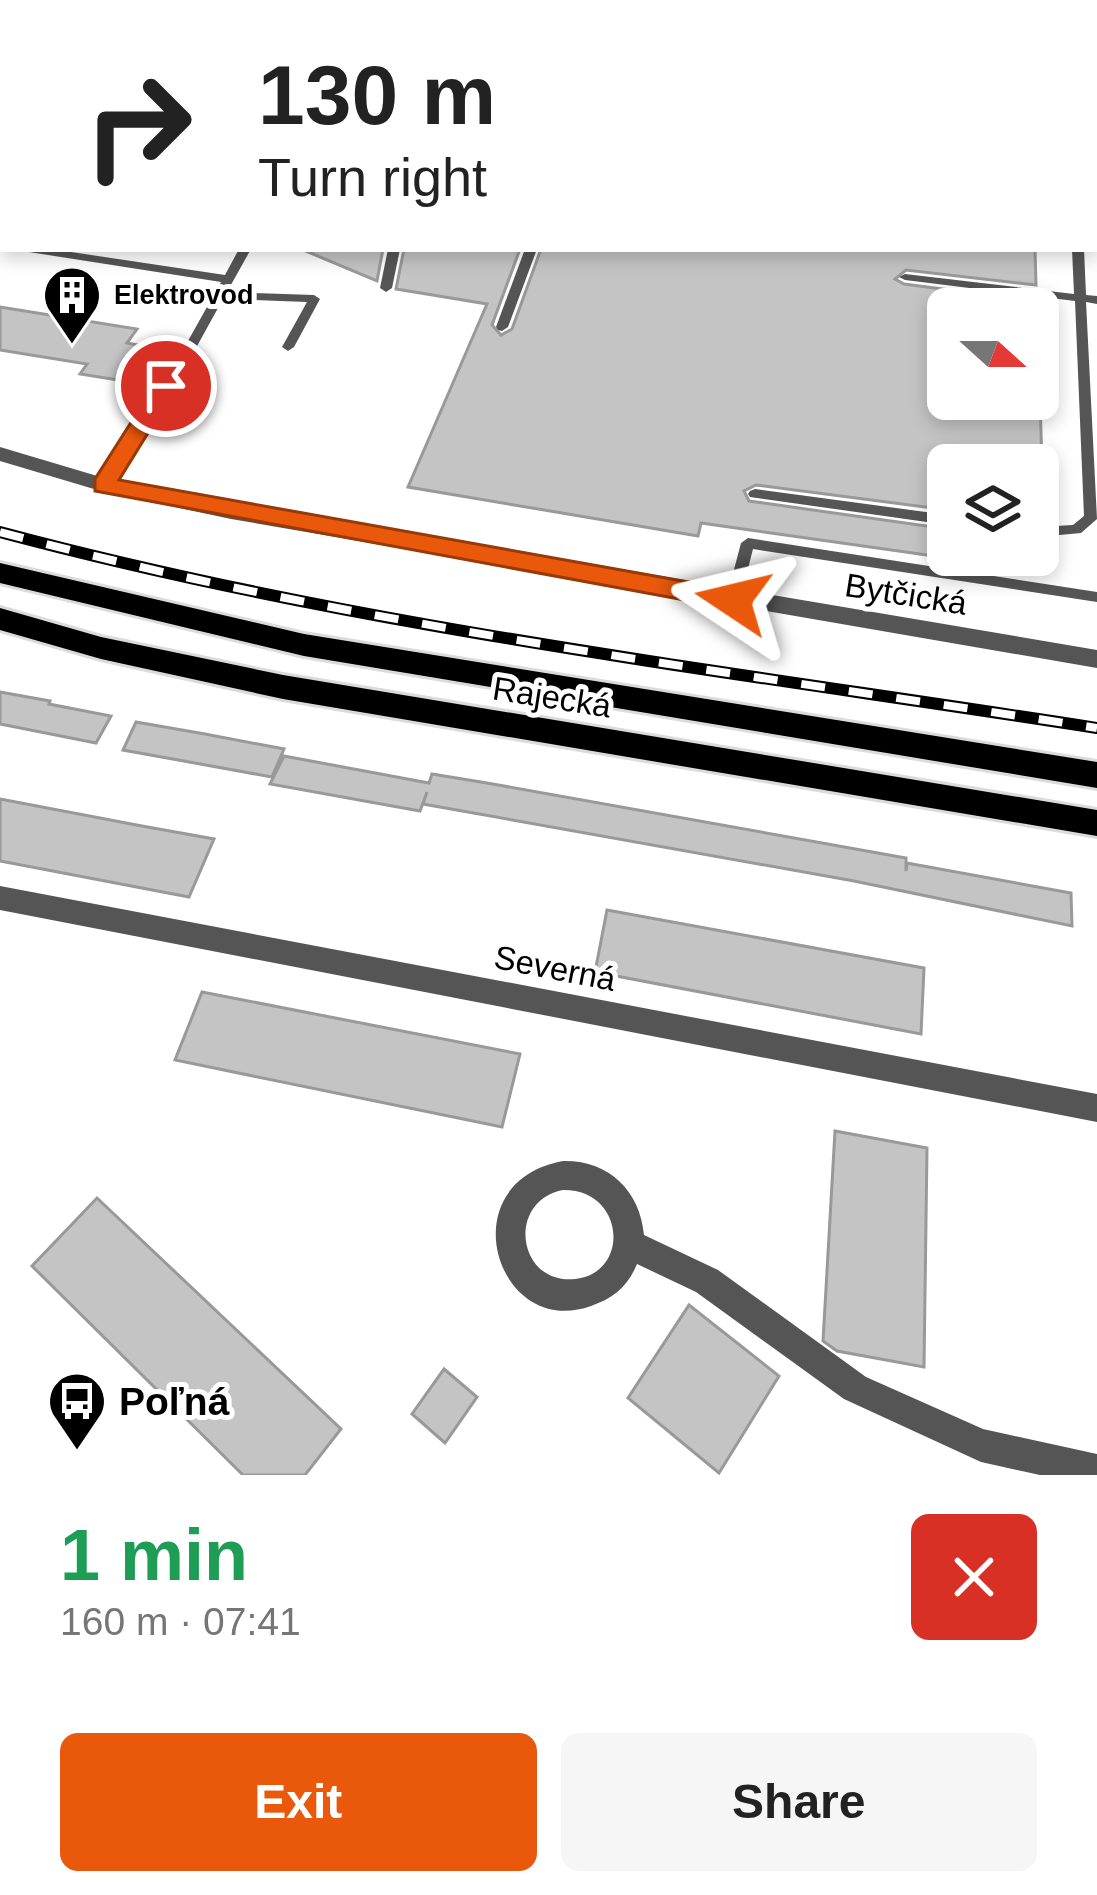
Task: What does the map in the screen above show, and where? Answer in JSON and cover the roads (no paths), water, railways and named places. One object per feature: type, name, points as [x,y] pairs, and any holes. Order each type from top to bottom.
[{"type":"main road","name":"Rajecká","points":[[0,573],[304,645],[1097,775]]},
{"type":"main road","name":"Rajecká","points":[[0,619],[101,647],[283,687],[1097,823]]},
{"type":"street","name":"Bytčická","points":[[0,454],[104,485],[733,600],[1097,659]]},
{"type":"street","name":"Severná","points":[[0,898],[1097,1108]]},
{"type":"street","points":[[628,1243],[707,1282],[855,1388],[981,1445],[1042,1466],[1097,1471]]},
{"type":"lane","points":[[104,485],[243,252]]},
{"type":"lane","points":[[386,288],[393,252]]},
{"type":"lane","points":[[502,327],[530,252]]},
{"type":"lane","points":[[1059,531],[1076,530],[1091,518],[1092,459],[1078,252]]},
{"type":"lane","points":[[102,254],[226,279]]},
{"type":"lane","points":[[905,277],[1097,300]]},
{"type":"lane","points":[[218,295],[314,299],[288,347]]},
{"type":"lane","points":[[755,494],[927,517]]},
{"type":"lane","points":[[733,600],[748,543],[1097,597]]},
{"type":"railway","points":[[0,532],[135,566],[408,621],[1097,728]]},
{"type":"place","name":"Elektrovod","points":[[72,346]]},
{"type":"place","name":"Poľná","points":[[77,1452]]}]
